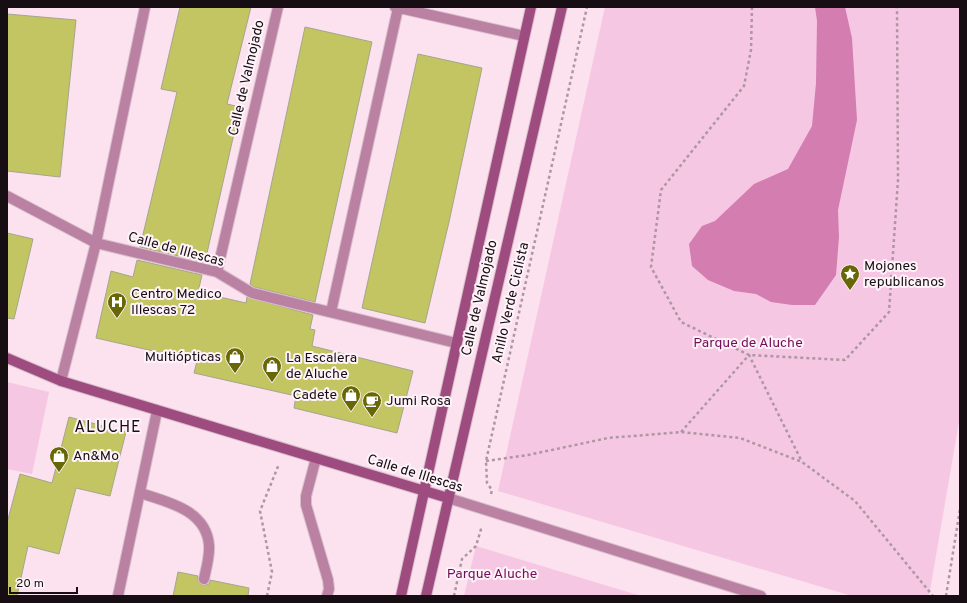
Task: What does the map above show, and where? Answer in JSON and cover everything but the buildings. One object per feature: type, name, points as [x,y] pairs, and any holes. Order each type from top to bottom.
[{"type":"street","points":[[61,381],[96,243],[145,7]]},
{"type":"street","name":"Calle de Valmojado","points":[[217,272],[278,7]]},
{"type":"street","points":[[331,312],[397,7],[524,36]]},
{"type":"street","name":"Calle de Valmojado","points":[[401,596],[531,7]]},
{"type":"street","name":"Calle de Valmojado","points":[[426,596],[562,7]]},
{"type":"street","name":"Calle de Illescas","points":[[7,196],[96,243],[217,272],[252,293],[456,343]]},
{"type":"street","name":"Calle de Illescas","points":[[7,358],[61,381],[157,411],[425,490],[761,596]]},
{"type":"street","points":[[118,596],[157,411]]},
{"type":"street","points":[[316,458],[306,496],[306,505],[328,580],[329,589],[327,596]]},
{"type":"street","points":[[140,493],[181,507],[199,520],[206,531],[209,547],[204,579]]},
{"type":"path","name":"Anillo Verde Ciclista","points":[[454,596],[462,559],[476,546],[492,490],[487,483],[486,461],[587,7]]},
{"type":"path","points":[[752,7],[751,50],[744,86],[661,190],[651,267],[681,322],[749,355],[845,360],[889,312],[898,180],[897,7]]},
{"type":"path","points":[[681,432],[749,355]]},
{"type":"path","points":[[749,355],[802,462]]},
{"type":"path","points":[[486,461],[528,455],[608,438],[681,432],[740,438],[802,462],[855,501],[934,596]]},
{"type":"path","points":[[266,596],[272,572],[260,511],[286,448]]},
{"type":"path","points":[[946,596],[960,509]]},
{"type":"green space","name":"Parque de Aluche","points":[[605,7],[960,7],[960,416],[929,596],[852,596],[498,491]]},
{"type":"green space","points":[[7,382],[49,392],[32,474],[7,469]]},
{"type":"green space","name":"Parque Aluche","points":[[476,546],[641,596],[464,596]]},
{"type":"shaded area","points":[[815,7],[845,7],[852,38],[857,120],[838,210],[839,237],[836,275],[815,305],[792,305],[771,302],[756,294],[734,291],[708,280],[692,266],[689,244],[702,226],[715,221],[754,184],[788,169],[812,126],[816,83],[817,21]]},
{"type":"place","name":"Mojones republicanos","points":[[850,291]]},
{"type":"place","name":"Centro Medico Illescas 72","points":[[117,319]]},
{"type":"place","name":"Multiópticas","points":[[235,374]]},
{"type":"place","name":"La Escalera de Aluche","points":[[272,383]]},
{"type":"place","name":"Cadete","points":[[351,412]]},
{"type":"place","name":"Jumi Rosa","points":[[372,418]]},
{"type":"place","name":"An&Mo","points":[[59,473]]},
{"type":"district","name":"ALUCHE","points":[[108,428]]}]
